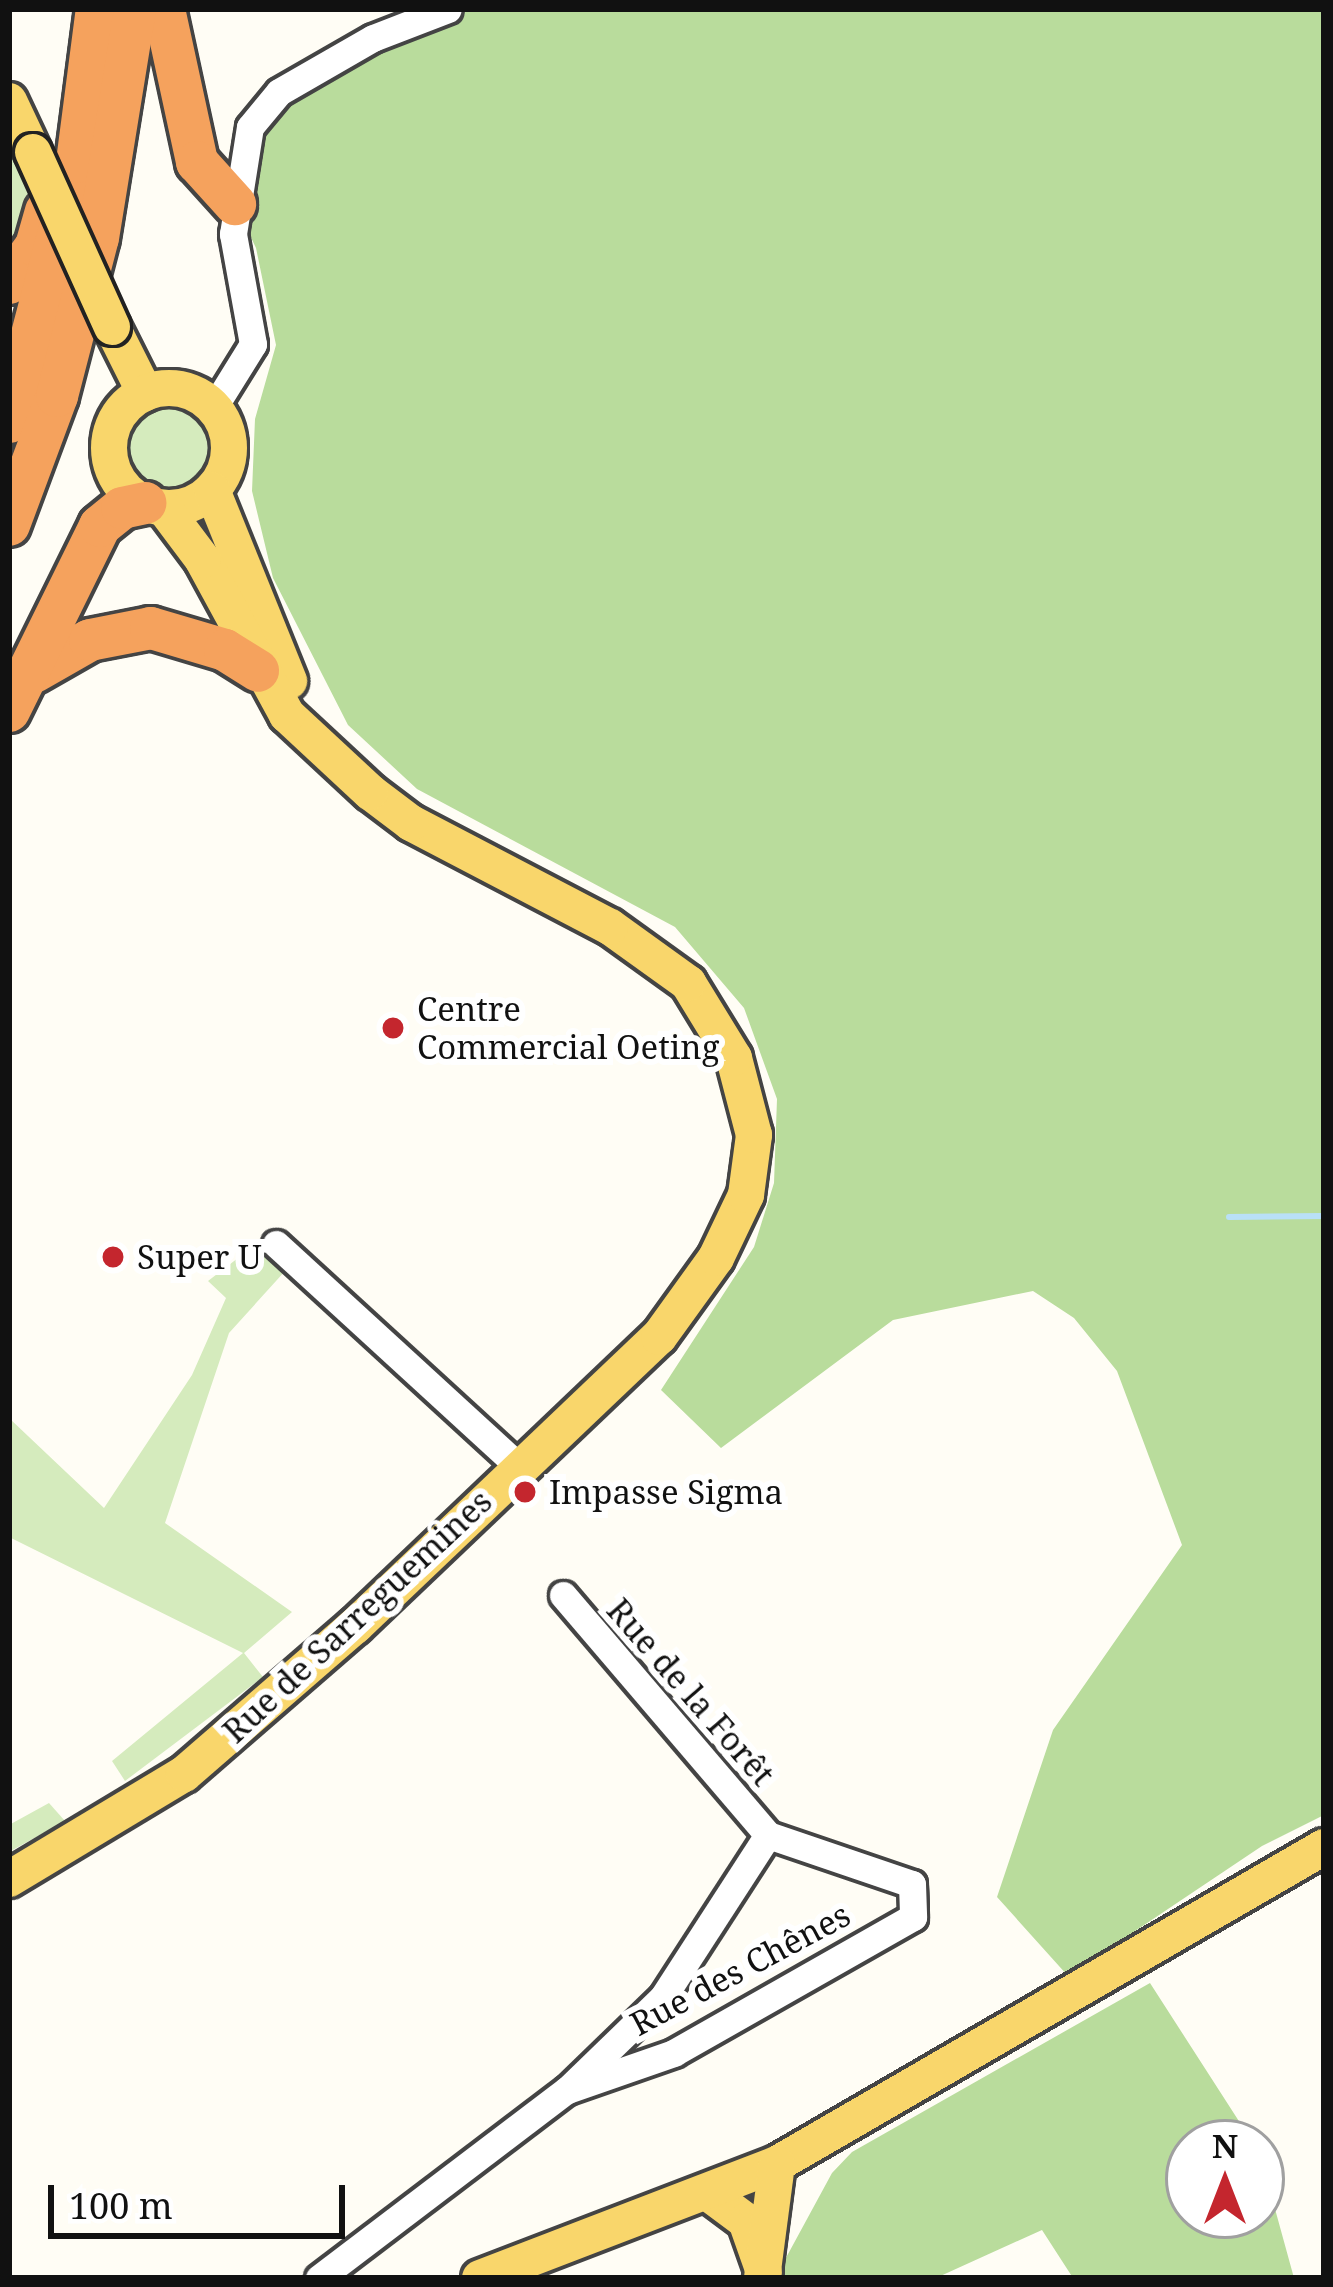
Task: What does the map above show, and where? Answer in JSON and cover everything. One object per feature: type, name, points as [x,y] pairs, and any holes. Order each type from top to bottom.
[{"type":"highway","points":[[9,422],[77,162],[97,9]]},
{"type":"highway","points":[[9,524],[57,395],[98,238],[135,9]]},
{"type":"highway","points":[[164,9],[197,163],[235,204]]},
{"type":"highway","points":[[9,284],[36,246],[55,181],[77,162]]},
{"type":"highway","points":[[9,711],[34,673],[100,526],[122,508],[154,505]]},
{"type":"highway","points":[[34,673],[91,640],[151,628],[269,667]]},
{"type":"main road","points":[[9,101],[145,393]]},
{"type":"main road","points":[[182,389],[214,407],[229,440],[212,490],[269,667],[203,560],[154,505],[116,476],[110,438],[128,404],[145,393],[182,389]]},
{"type":"main road","points":[[154,505],[212,490]]},
{"type":"main road","name":"Rue de Sarreguemines","points":[[9,1879],[184,1774],[355,1626],[517,1465],[659,1336],[716,1258],[746,1196],[754,1135],[739,1077],[712,1012],[652,953],[411,823],[287,716],[269,667]]},
{"type":"main road","points":[[480,2278],[711,2194],[776,2164],[1324,1847]]},
{"type":"main road","points":[[763,2276],[776,2164]]},
{"type":"main road","points":[[711,2194],[746,2221],[763,2276]]},
{"type":"street","points":[[214,407],[253,344],[232,234],[250,127],[279,92],[374,38],[448,9]]},
{"type":"street","points":[[275,1244],[517,1465]]},
{"type":"street","name":"Rue de la Forêt","points":[[563,1595],[768,1834],[912,1884]]},
{"type":"street","name":"Rue de la Forêt","points":[[319,2278],[567,2090],[663,1997],[768,1834]]},
{"type":"street","name":"Rue des Chênes","points":[[567,2090],[674,2053],[913,1917],[912,1884]]},
{"type":"green space","points":[[487,9],[1324,9],[1324,1815],[1262,1846],[1068,1976],[997,1897],[1053,1730],[1182,1545],[1117,1371],[1074,1318],[1033,1291],[893,1320],[721,1448],[661,1390],[754,1247],[774,1183],[777,1099],[744,1008],[675,927],[417,789],[348,725],[273,578],[252,491],[255,419],[276,345],[256,248],[235,204],[250,127],[279,92],[445,15]]},
{"type":"green space","points":[[9,132],[36,181],[24,243],[9,258]]},
{"type":"green space","points":[[170,401],[188,404],[204,415],[215,431],[215,467],[204,483],[188,494],[170,497],[152,494],[136,483],[125,467],[122,449],[125,431],[136,415],[152,404]]},
{"type":"green space","points":[[255,1245],[286,1270],[229,1333],[165,1523],[292,1612],[244,1653],[263,1677],[125,1781],[112,1761],[243,1653],[9,1537],[9,1418],[104,1508],[192,1375],[226,1298],[208,1281]]},
{"type":"green space","points":[[49,1803],[65,1821],[9,1852],[9,1825]]},
{"type":"green space","points":[[1150,1983],[1238,2119],[1165,2119],[1165,2239],[1283,2239],[1294,2278],[1073,2278],[1042,2230],[936,2278],[775,2278],[832,2173],[852,2152]]},
{"type":"waterway","points":[[1229,1217],[1324,1216]]},
{"type":"place","name":"Centre Commercial Oeting","points":[[393,1028]]},
{"type":"place","name":"Super U","points":[[113,1257]]},
{"type":"place","name":"Impasse Sigma","points":[[525,1492]]}]
